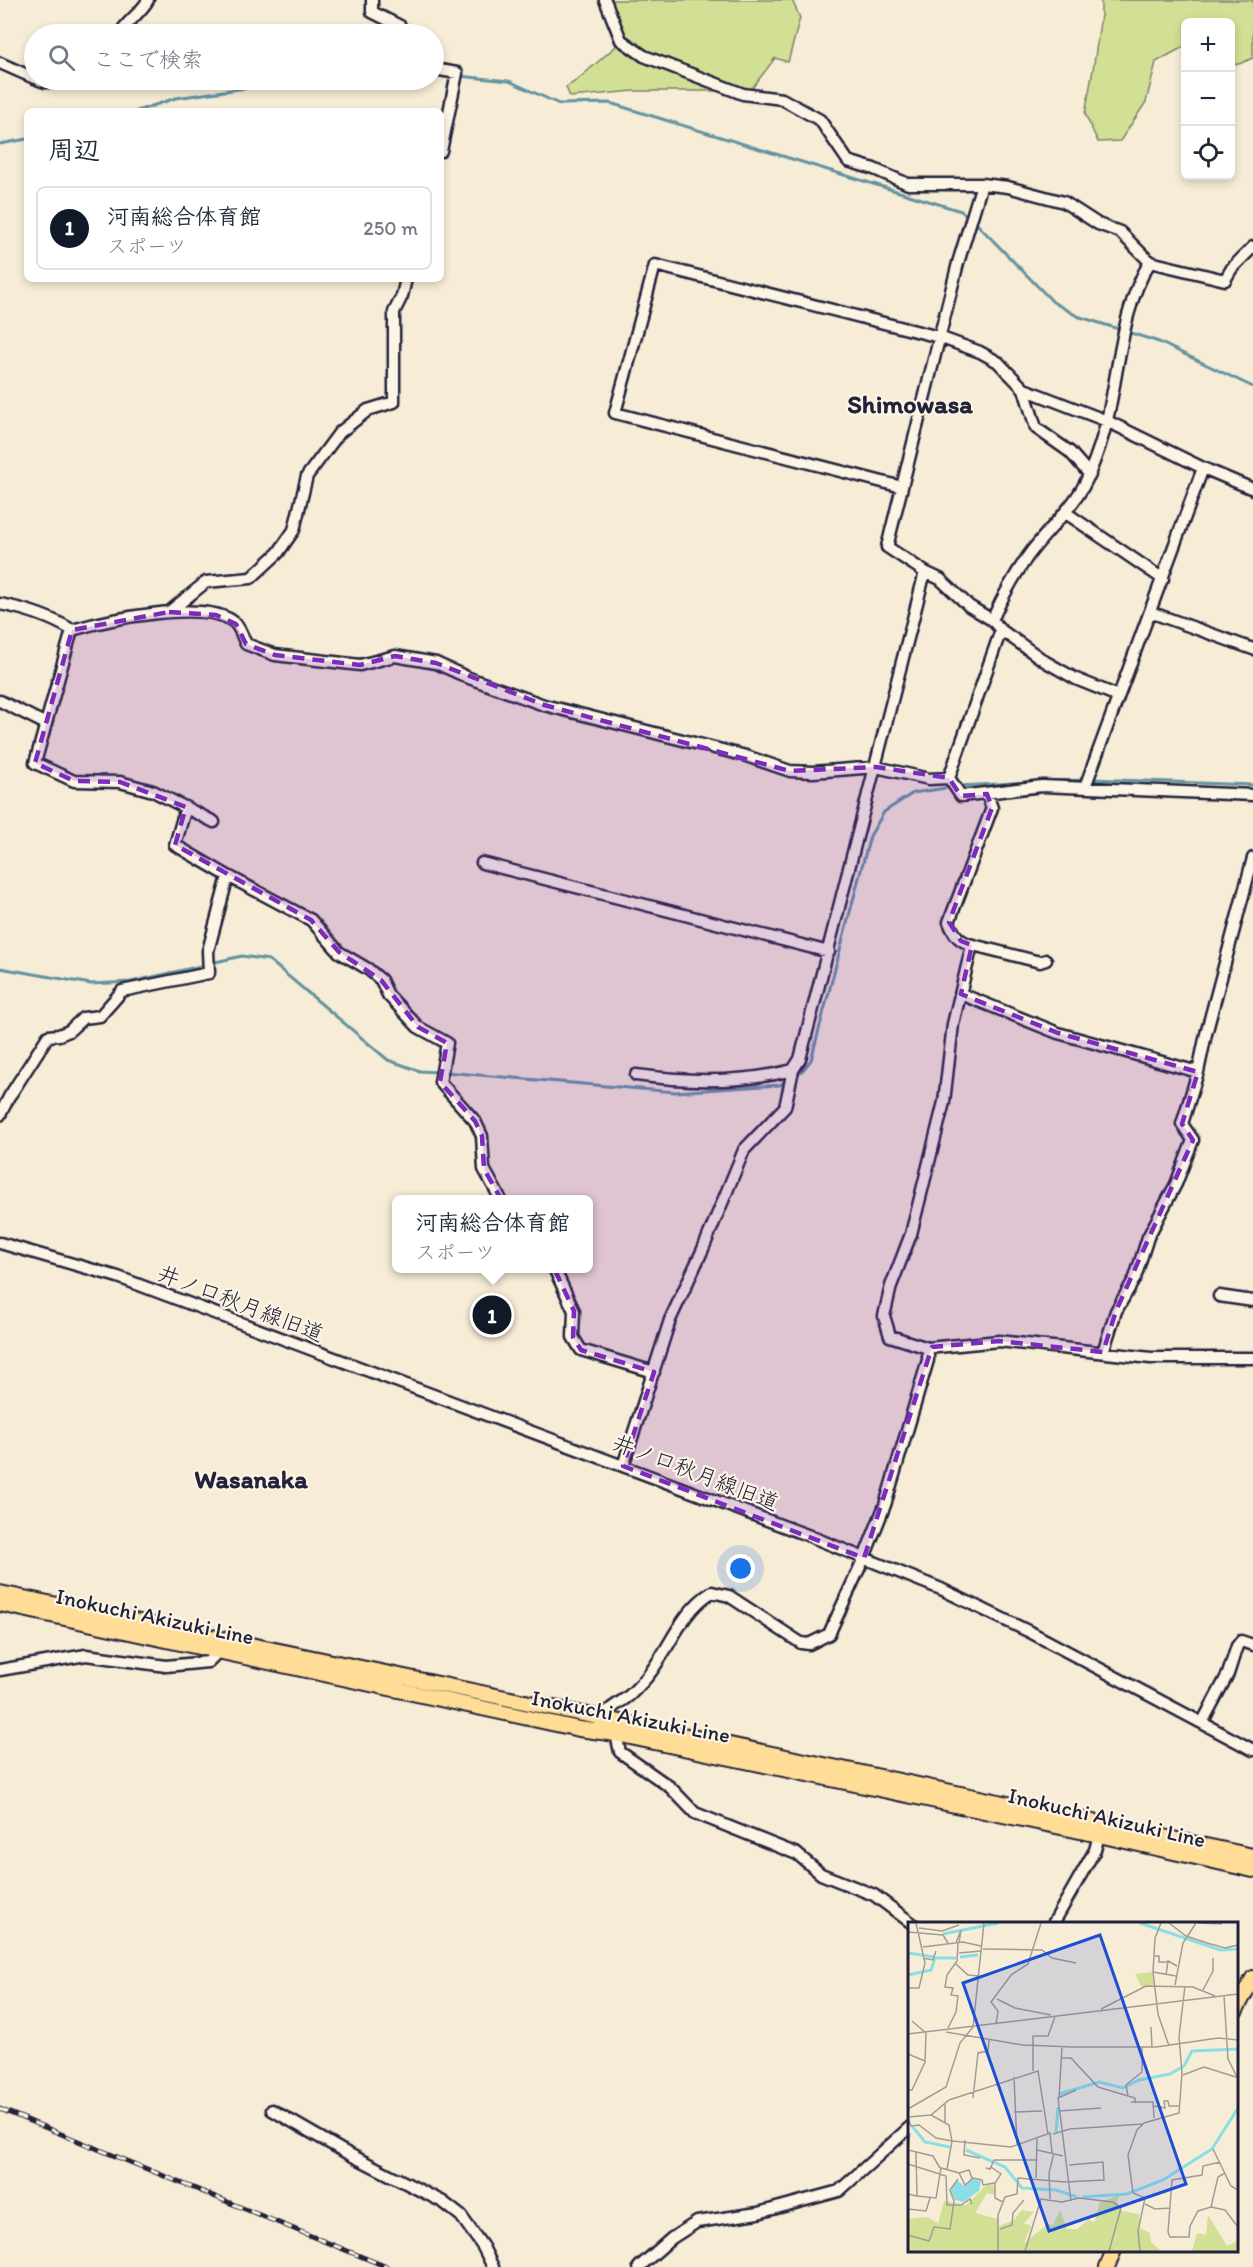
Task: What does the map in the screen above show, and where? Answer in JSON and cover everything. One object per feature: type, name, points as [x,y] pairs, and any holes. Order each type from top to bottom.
[{"type":"main road","name":"Inokuchi Akizuki Line","points":[[0,1593],[596,1731],[1100,1830],[1253,1856]]},
{"type":"main road","name":"Inokuchi Akizuki Line","points":[[0,1604],[602,1718],[1100,1830],[1253,1870]]},
{"type":"main road","points":[[1238,2006],[1253,1978]]},
{"type":"main road","points":[[1107,2267],[1113,2252]]},
{"type":"street","points":[[128,24],[135,19],[148,0]]},
{"type":"street","points":[[372,0],[372,12],[396,24]]},
{"type":"street","points":[[605,0],[621,40],[644,56],[743,94],[782,99],[820,120],[848,161],[874,169],[908,184],[982,184],[1008,187],[1064,202],[1098,224],[1120,232],[1150,262],[1225,280],[1232,268],[1253,247]]},
{"type":"street","points":[[0,63],[24,74]]},
{"type":"street","points":[[444,71],[457,73],[444,136]]},
{"type":"street","points":[[982,184],[939,337],[887,548],[925,573],[940,579],[969,606],[992,620],[1001,630],[1046,662],[1076,679],[1118,696]]},
{"type":"street","points":[[992,620],[1028,555],[1065,513],[1090,475],[1107,421],[1123,335],[1143,274],[1150,262]]},
{"type":"street","points":[[902,487],[615,413],[655,265],[939,337],[980,352],[999,362],[1024,388],[1107,421],[1203,468],[1253,489]]},
{"type":"street","points":[[169,612],[206,582],[251,578],[271,559],[294,530],[307,476],[339,433],[368,410],[394,402],[394,312],[402,296],[405,282]]},
{"type":"street","points":[[1024,388],[1036,428],[1070,452],[1090,475]]},
{"type":"street","points":[[1086,787],[1203,468]]},
{"type":"street","points":[[1065,513],[1163,579]]},
{"type":"street","points":[[623,1466],[670,1320],[704,1249],[744,1150],[785,1107],[793,1070],[801,1059],[925,573]]},
{"type":"street","points":[[0,604],[54,619],[72,630],[110,620],[169,612],[216,615],[236,624],[246,644],[275,655],[360,665],[395,656],[436,663],[469,678],[544,705],[746,756],[790,771],[813,772],[876,767],[950,780]]},
{"type":"street","points":[[1150,612],[1253,649]]},
{"type":"street","points":[[72,630],[35,764],[74,781],[120,782],[153,791],[214,822]]},
{"type":"street","points":[[950,780],[1001,630]]},
{"type":"street","points":[[0,701],[46,724]]},
{"type":"street","points":[[950,780],[961,796],[1042,786],[1253,795]]},
{"type":"street","points":[[987,794],[992,808],[949,922],[961,941],[1040,962],[1046,960]]},
{"type":"street","points":[[186,807],[175,844],[228,876],[312,920],[339,952],[368,969],[381,980],[388,995],[418,1027],[447,1043],[440,1082],[475,1121],[482,1136],[484,1169],[498,1195]]},
{"type":"street","points":[[1103,1352],[1116,1311],[1135,1278],[1148,1237],[1176,1184],[1193,1140],[1182,1124],[1198,1072],[1253,858]]},
{"type":"street","points":[[482,863],[829,952]]},
{"type":"street","points":[[0,1115],[48,1036],[59,1035],[69,1030],[83,1018],[100,1016],[122,991],[208,973],[208,951],[228,876]]},
{"type":"street","points":[[969,944],[972,945],[953,1024],[944,1102],[911,1234],[891,1286],[884,1316],[890,1336],[928,1348],[999,1341],[1151,1358],[1253,1358]]},
{"type":"street","points":[[961,994],[1058,1033],[1198,1072]]},
{"type":"street","points":[[636,1075],[679,1081],[771,1076],[793,1070]]},
{"type":"street","name":"井ノ口秋月線旧道","points":[[0,1243],[117,1277],[623,1466],[941,1589],[1032,1633],[1253,1750]]},
{"type":"street","points":[[556,1273],[574,1311],[573,1337],[581,1350],[654,1372]]},
{"type":"street","points":[[1219,1296],[1253,1301]]},
{"type":"street","points":[[596,1731],[609,1710],[631,1694],[648,1676],[684,1618],[698,1601],[712,1592],[729,1596],[801,1643],[809,1644],[829,1634],[864,1558],[885,1505],[928,1360],[928,1348]]},
{"type":"street","points":[[1202,1723],[1228,1674],[1237,1646],[1241,1641],[1253,1646]]},
{"type":"street","points":[[0,1670],[86,1655],[166,1666],[208,1662],[219,1645]]},
{"type":"street","points":[[616,1734],[620,1752],[670,1787],[695,1813],[797,1854],[821,1874],[874,1895],[912,1922]]},
{"type":"street","points":[[1054,1922],[1095,1850],[1100,1830]]},
{"type":"street","points":[[272,2110],[345,2152],[442,2202],[461,2216],[483,2247],[493,2267]]},
{"type":"street","points":[[639,2267],[672,2238],[697,2222],[758,2213],[839,2191],[908,2128]]},
{"type":"highlighted area","points":[[169,612],[216,615],[236,624],[246,644],[275,655],[360,665],[395,656],[436,663],[544,705],[790,771],[876,767],[949,778],[961,796],[987,794],[992,808],[949,922],[961,941],[972,945],[961,994],[1058,1033],[1198,1072],[1182,1124],[1193,1140],[1116,1311],[1103,1352],[999,1341],[932,1347],[864,1558],[623,1466],[654,1372],[581,1350],[573,1337],[574,1311],[553,1266],[519,1231],[484,1169],[482,1136],[475,1121],[440,1082],[447,1043],[418,1027],[381,980],[339,952],[311,920],[175,845],[186,807],[120,782],[74,781],[35,763],[72,630]]},
{"type":"green space","points":[[598,0],[792,0],[800,18],[788,62],[775,58],[750,91],[634,91],[570,97],[566,87],[616,46]]},
{"type":"green space","points":[[1101,0],[1253,0],[1253,58],[1235,64],[1235,18],[1181,18],[1181,48],[1156,62],[1146,102],[1120,141],[1098,142],[1085,114],[1101,15]]},
{"type":"waterway","points":[[459,76],[509,81],[559,104],[610,103],[961,211],[969,217]]},
{"type":"waterway","points":[[146,108],[176,98],[231,90]]},
{"type":"waterway","points":[[0,144],[24,140]]},
{"type":"waterway","points":[[974,221],[1053,302],[1077,316],[1122,330]]},
{"type":"waterway","points":[[1128,332],[1159,342],[1253,387]]},
{"type":"waterway","points":[[1091,779],[1253,785]]},
{"type":"waterway","points":[[1049,781],[1084,780]]},
{"type":"waterway","points":[[959,786],[1034,782]]},
{"type":"waterway","points":[[795,1075],[802,1071],[811,1060],[870,836],[884,812],[913,793],[953,787]]},
{"type":"waterway","points":[[211,963],[242,956],[269,960],[388,1060],[420,1071],[438,1072]]},
{"type":"waterway","points":[[0,968],[91,984],[131,982],[205,965]]},
{"type":"waterway","points":[[445,1072],[675,1092],[780,1085],[787,1080]]},
{"type":"railway","points":[[0,2109],[387,2267]]},
{"type":"place","name":"河南総合体育館","points":[[492,1315]]},
{"type":"district","name":"Shimowasa","points":[[910,404]]},
{"type":"district","name":"Wasanaka","points":[[251,1479]]}]
